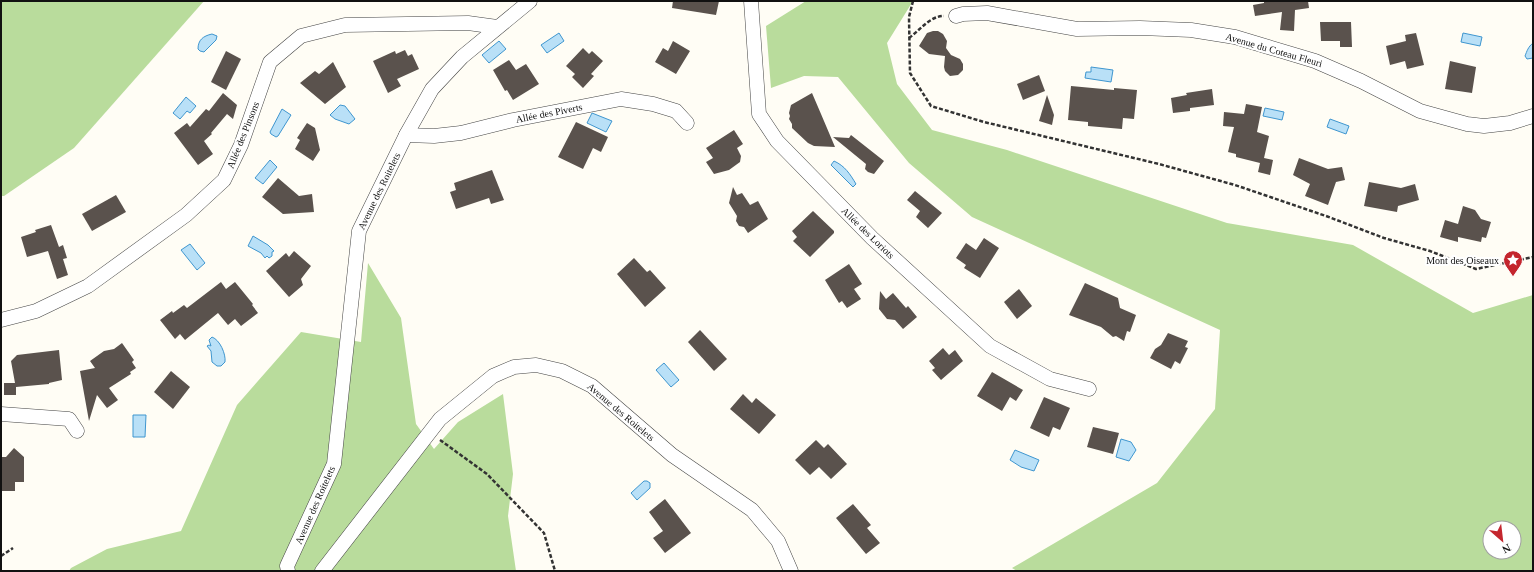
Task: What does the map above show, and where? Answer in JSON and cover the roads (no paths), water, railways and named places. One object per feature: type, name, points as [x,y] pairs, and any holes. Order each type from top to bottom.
[{"type":"street","name":"Avenue des Roitelets","points":[[288,571],[287,566],[334,464],[359,231],[406,135],[432,89],[462,57],[530,1]]},
{"type":"street","name":"Allée des Loriots","points":[[751,1],[759,114],[777,141],[872,238],[990,346],[1050,379],[1089,389]]},
{"type":"street","name":"Avenue du Coteau Fleuri","points":[[956,16],[963,14],[987,13],[1077,29],[1140,28],[1191,30],[1235,37],[1315,61],[1361,81],[1420,110],[1467,124],[1484,126],[1510,124],[1533,116]]},
{"type":"street","name":"Allée des Pinsons","points":[[1,320],[36,311],[88,286],[186,215],[224,180],[240,145],[270,62],[301,36],[345,26],[468,23],[497,27]]},
{"type":"street","name":"Allée des Piverts","points":[[406,135],[434,136],[461,133],[513,120],[621,99],[653,104],[676,111],[687,123]]},
{"type":"street","name":"Avenue des Roitelets","points":[[322,571],[440,419],[493,376],[514,367],[536,365],[562,371],[592,386],[672,455],[752,510],[778,541],[792,571]]},
{"type":"street","points":[[1,414],[69,419],[77,430]]},
{"type":"water","points":[[559,33],[564,41],[547,53],[541,45]]},
{"type":"water","points":[[1463,33],[1482,37],[1480,46],[1461,42]]},
{"type":"water","points":[[212,34],[217,36],[216,40],[204,52],[200,51],[198,46],[200,41],[204,37]]},
{"type":"water","points":[[499,41],[506,49],[489,63],[482,55]]},
{"type":"water","points":[[1533,43],[1533,58],[1527,59],[1525,56]]},
{"type":"water","points":[[1091,67],[1113,70],[1111,82],[1085,78],[1086,72],[1091,72]]},
{"type":"water","points":[[186,97],[196,106],[190,113],[187,111],[180,119],[173,113]]},
{"type":"water","points":[[340,105],[345,106],[355,119],[349,124],[335,119],[330,115]]},
{"type":"water","points":[[1265,108],[1284,112],[1282,120],[1263,116]]},
{"type":"water","points":[[282,109],[291,115],[276,137],[270,132]]},
{"type":"water","points":[[592,113],[612,121],[606,132],[587,123]]},
{"type":"water","points":[[1330,119],[1349,126],[1346,134],[1327,127]]},
{"type":"water","points":[[270,160],[277,167],[263,184],[255,178]]},
{"type":"water","points":[[834,161],[841,165],[849,174],[856,184],[853,187],[831,165]]},
{"type":"water","points":[[253,236],[268,245],[274,251],[272,252],[272,256],[269,258],[267,256],[265,258],[261,253],[248,246]]},
{"type":"water","points":[[190,244],[205,263],[197,270],[181,250]]},
{"type":"water","points":[[212,337],[218,341],[223,351],[225,362],[221,366],[217,366],[212,362],[211,351],[207,346],[211,346],[209,340]]},
{"type":"water","points":[[664,363],[679,380],[671,387],[656,370]]},
{"type":"water","points":[[133,415],[146,415],[145,437],[133,437]]},
{"type":"water","points":[[1121,439],[1131,442],[1136,450],[1129,461],[1116,457]]},
{"type":"water","points":[[1015,450],[1039,460],[1034,471],[1021,467],[1010,460]]},
{"type":"water","points":[[644,481],[650,483],[650,488],[637,500],[631,493]]},
{"type":"place","name":"Mont des Oiseaux","points":[[1513,277]]}]
